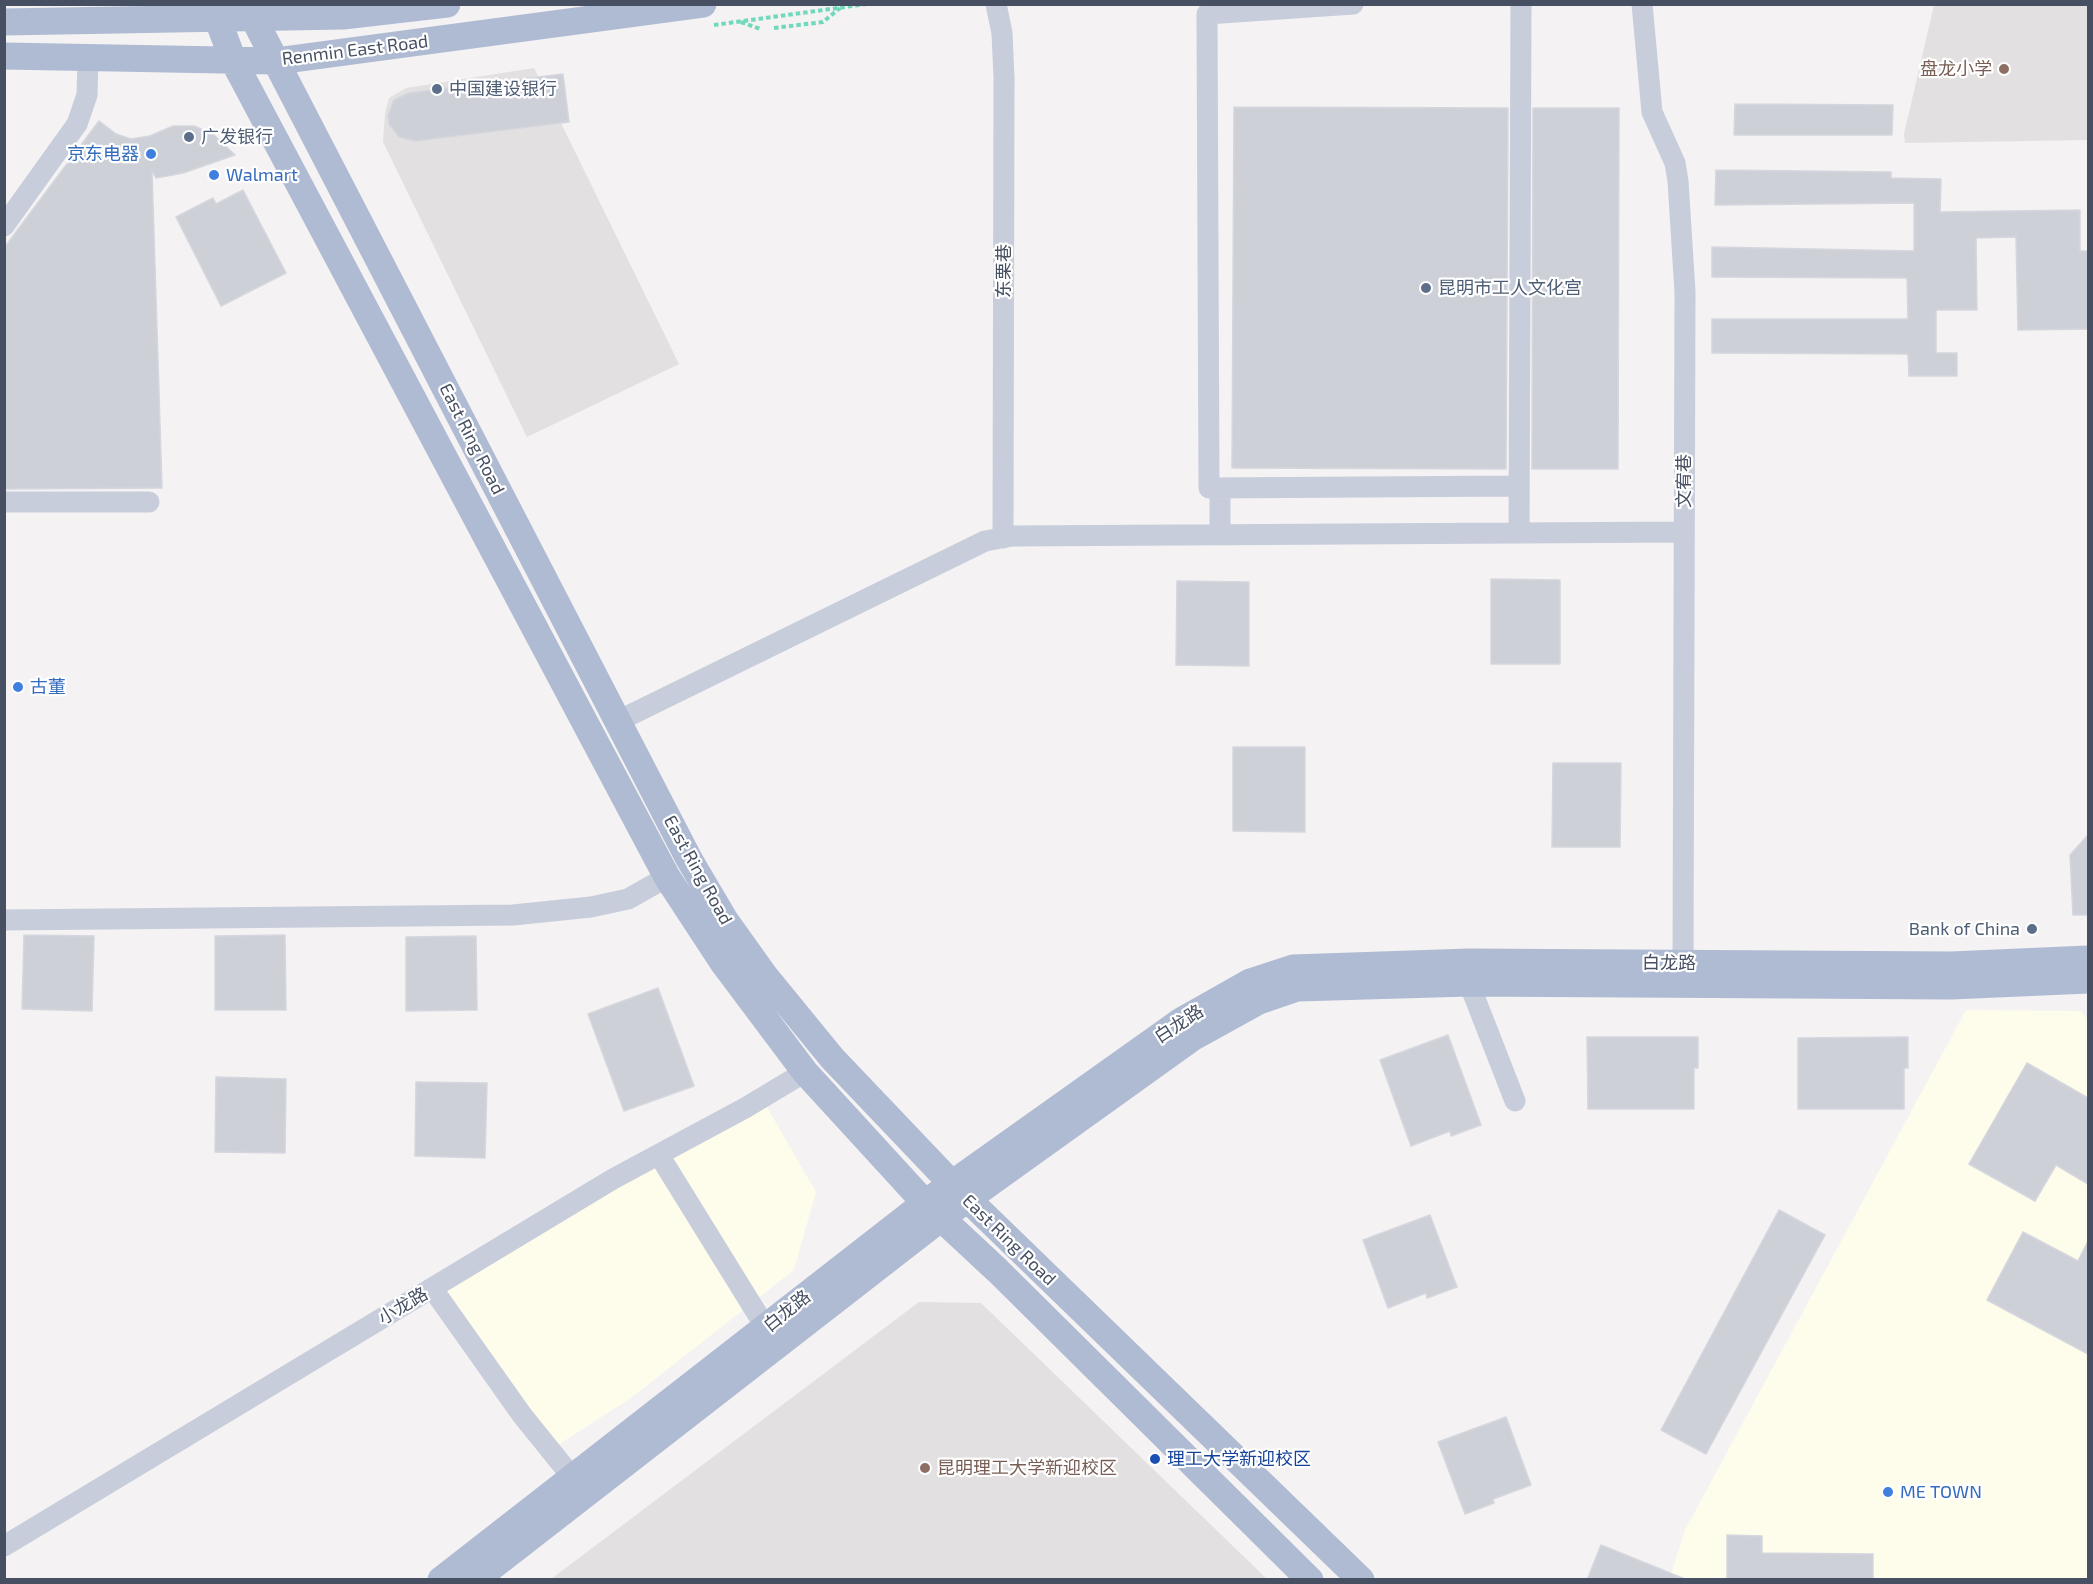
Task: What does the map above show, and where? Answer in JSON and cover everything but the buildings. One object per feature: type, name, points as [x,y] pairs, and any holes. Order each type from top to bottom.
[{"type":"main road","name":"Renmin East Road","points":[[4,22],[215,12],[343,16],[447,4]]},
{"type":"main road","name":"Renmin East Road","points":[[4,56],[277,61],[703,4]]},
{"type":"main road","name":"East Ring Road","points":[[215,12],[233,60],[667,877],[724,964],[805,1072],[933,1210],[998,1271],[1310,1580]]},
{"type":"main road","name":"East Ring Road","points":[[251,12],[689,859],[725,920],[765,976],[832,1058],[959,1192],[1361,1580]]},
{"type":"main road","name":"白龙路","points":[[959,1192],[1181,1021],[1250,982],[1293,968],[1469,962],[1951,965],[2088,959]]},
{"type":"main road","name":"白龙路","points":[[441,1580],[766,1328],[959,1192],[1192,1038],[1259,1001],[1297,988],[1469,982],[1951,986],[2088,980]]},
{"type":"main road","name":"白龙路","points":[[475,1580],[933,1210]]},
{"type":"street","name":"东栗巷","points":[[996,4],[1002,33],[1004,78],[1003,538]]},
{"type":"street","points":[[1353,4],[1207,14],[1209,488],[1519,486]]},
{"type":"street","points":[[1519,533],[1521,4]]},
{"type":"street","name":"文宥巷","points":[[1642,4],[1652,112],[1675,163],[1678,181],[1685,292],[1683,963]]},
{"type":"street","points":[[4,226],[76,124],[87,95],[88,58]]},
{"type":"street","points":[[1220,488],[1220,535]]},
{"type":"street","points":[[4,502],[149,502]]},
{"type":"street","points":[[618,721],[985,541],[1003,538],[1220,535],[1684,532]]},
{"type":"street","points":[[4,920],[513,915],[591,907],[628,899],[667,877]]},
{"type":"street","points":[[1469,982],[1515,1101]]},
{"type":"street","name":"小龙路","points":[[4,1546],[432,1288],[805,1072]]},
{"type":"street","points":[[659,1155],[766,1328]]},
{"type":"street","points":[[432,1288],[522,1415],[572,1477]]},
{"type":"path","points":[[774,28],[822,22],[841,8]]},
{"type":"path","points":[[739,21],[760,29]]},
{"type":"shaded area","name":"盘龙小学","points":[[1934,5],[2088,5],[2088,140],[1905,143],[1904,134]]},
{"type":"shaded area","points":[[534,68],[679,364],[527,437],[383,142],[385,113],[389,98],[406,88]]},
{"type":"shaded area","points":[[1966,1010],[2081,1011],[2088,1021],[2088,1579],[1669,1580],[1685,1530]]},
{"type":"shaded area","points":[[764,1102],[816,1192],[794,1270],[631,1398],[547,1452],[432,1294]]},
{"type":"shaded area","name":"昆明理工大学新迎校区","points":[[919,1302],[981,1303],[1267,1579],[551,1579]]},
{"type":"place","name":"盘龙小学","points":[[2004,69]]},
{"type":"place","name":"中国建设银行","points":[[437,89]]},
{"type":"place","name":"广发银行","points":[[189,137]]},
{"type":"place","name":"京东电器","points":[[151,154]]},
{"type":"place","name":"Walmart","points":[[214,175]]},
{"type":"place","name":"昆明市工人文化宫","points":[[1426,288]]},
{"type":"place","name":"古董","points":[[18,687]]},
{"type":"place","name":"Bank of China","points":[[2032,929]]},
{"type":"place","name":"理工大学新迎校区","points":[[1155,1459]]},
{"type":"place","name":"昆明理工大学新迎校区","points":[[925,1468]]},
{"type":"place","name":"ME TOWN","points":[[1888,1492]]}]
